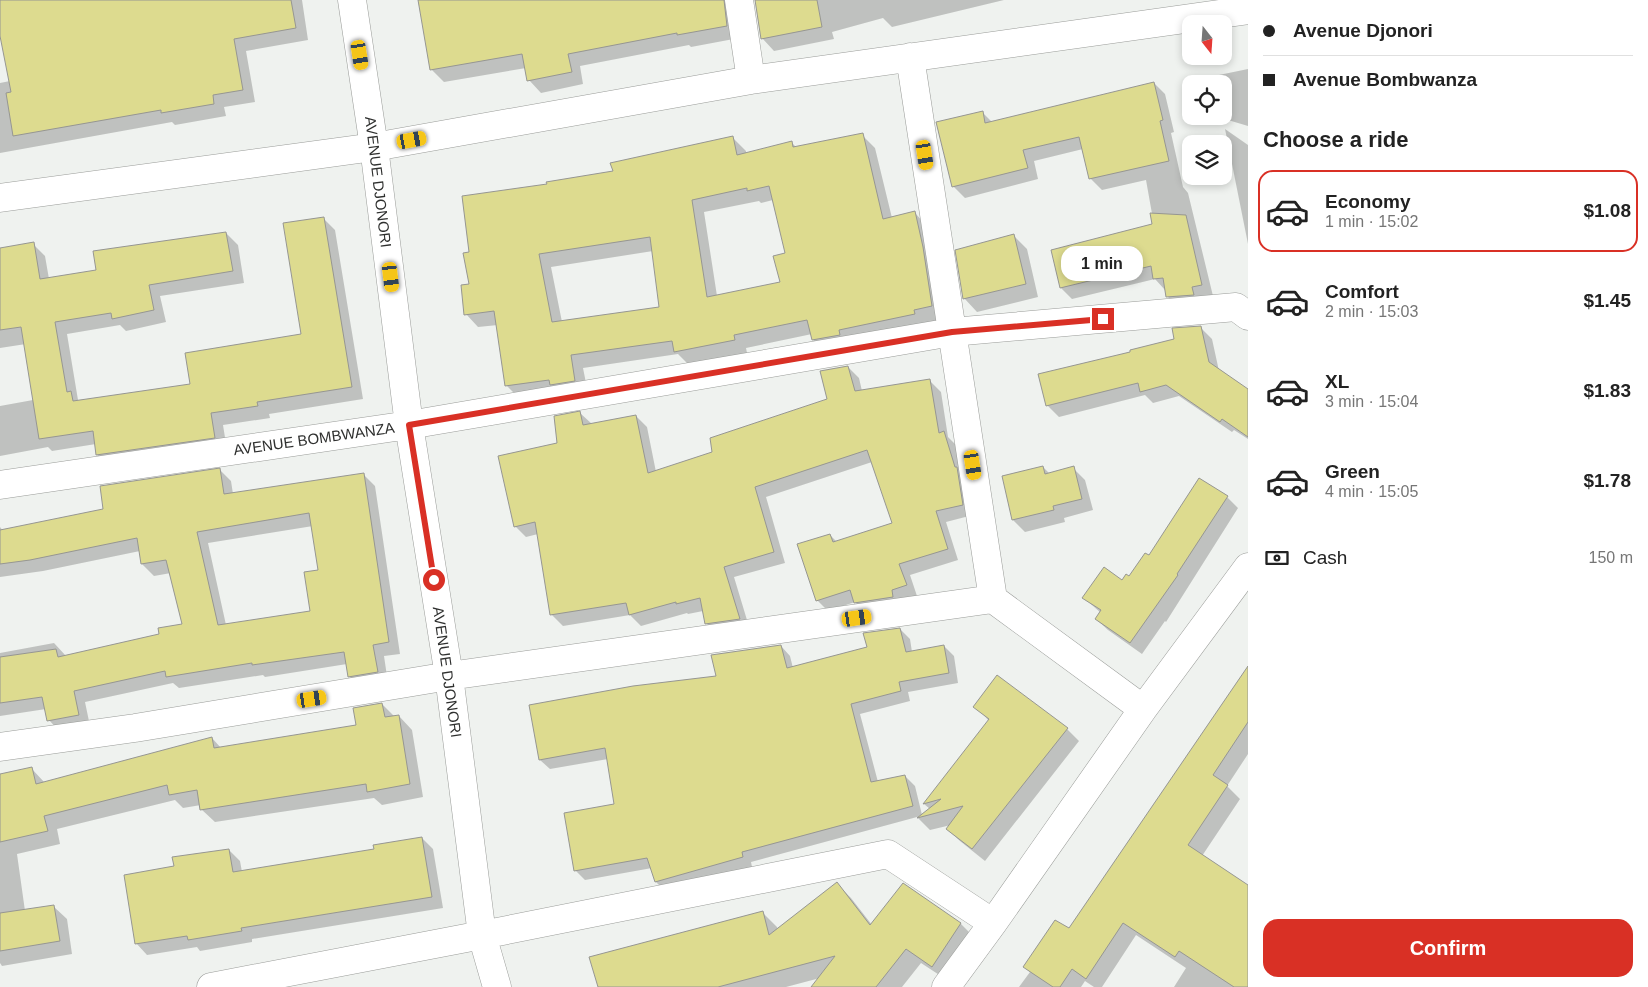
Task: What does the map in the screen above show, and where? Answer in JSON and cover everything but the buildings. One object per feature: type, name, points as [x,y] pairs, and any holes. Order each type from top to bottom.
[{"type":"street","name":"AVENUE DJONORI","points":[[352,0],[374,147],[409,425],[449,676],[482,935],[497,987]]},
{"type":"street","points":[[739,0],[751,80]]},
{"type":"street","points":[[0,198],[374,147],[751,80],[1248,10]]},
{"type":"street","points":[[910,57],[994,599]]},
{"type":"street","name":"AVENUE BOMBWANZA","points":[[0,485],[409,425],[952,332],[1236,308],[1248,316]]},
{"type":"street","points":[[946,987],[994,923],[1143,709],[1248,567]]},
{"type":"street","points":[[0,747],[135,728],[449,676],[994,599],[1143,709]]},
{"type":"street","points":[[211,987],[888,854],[994,923]]},
{"type":"route","points":[[434,580],[409,425],[952,332],[1103,319]]}]
